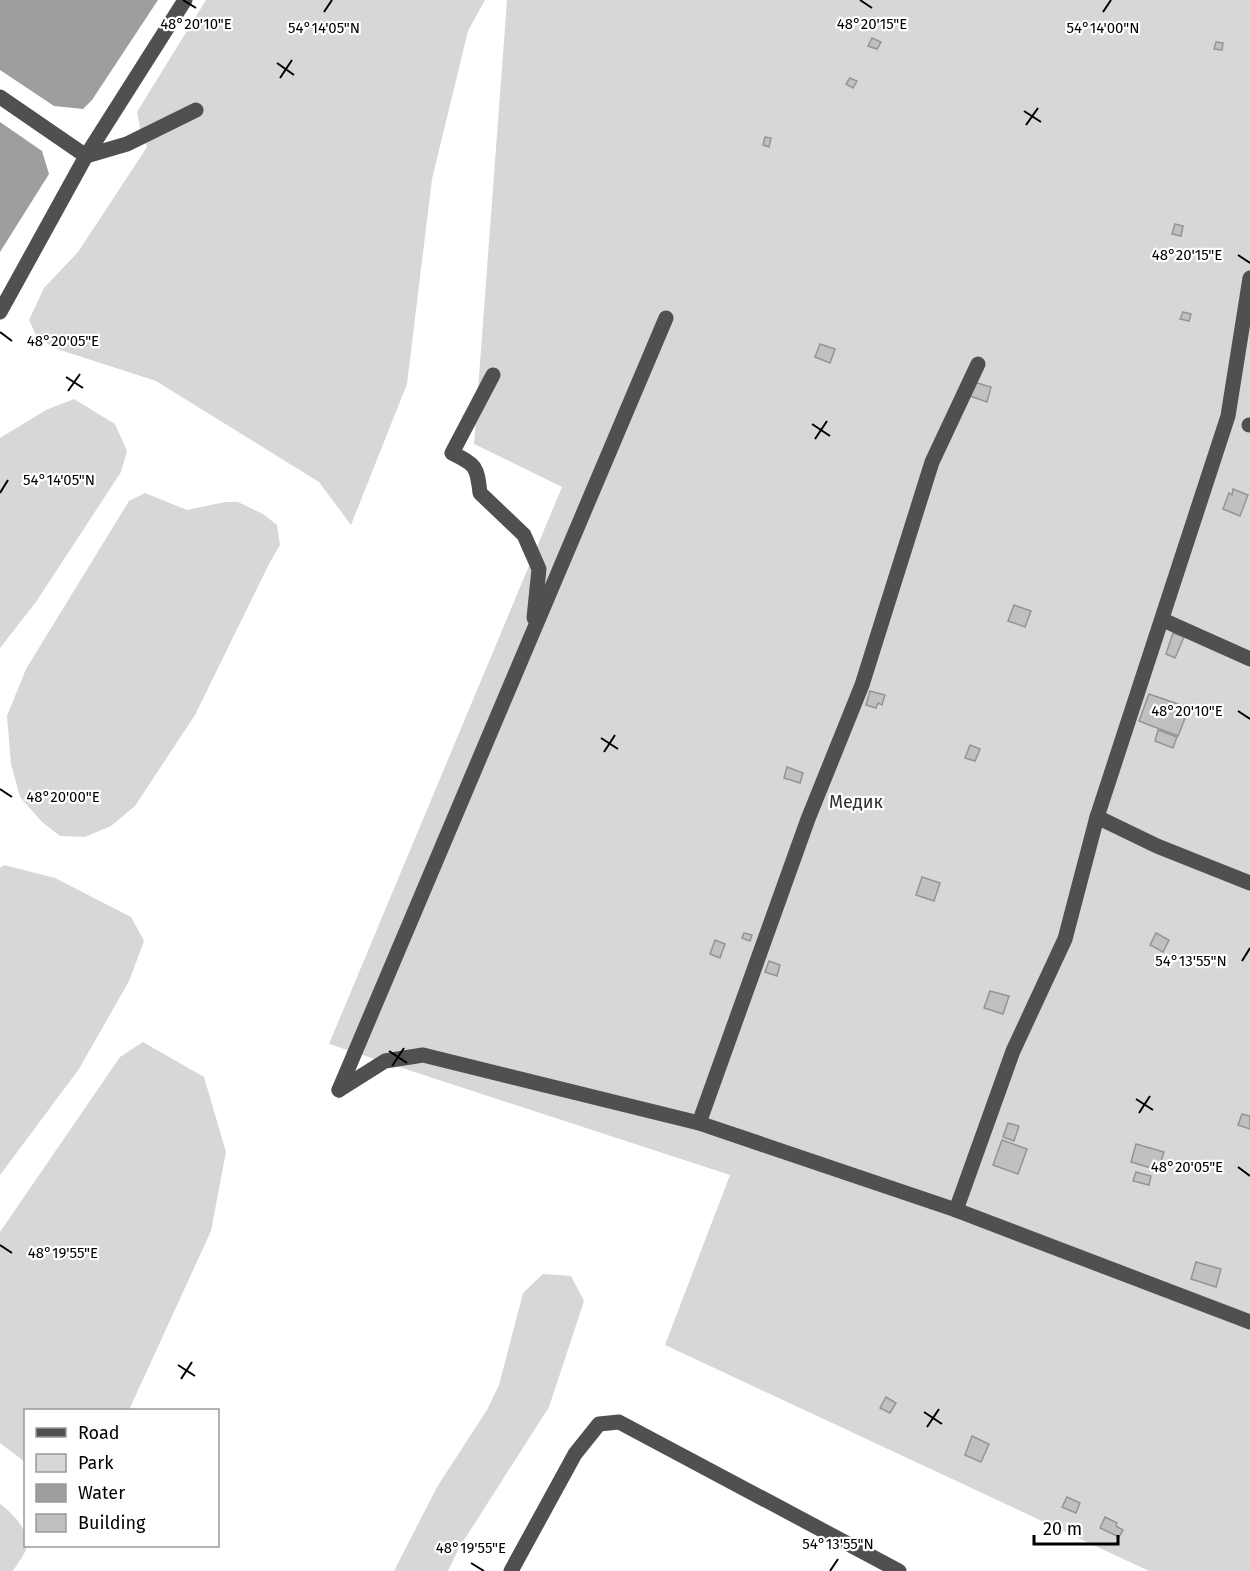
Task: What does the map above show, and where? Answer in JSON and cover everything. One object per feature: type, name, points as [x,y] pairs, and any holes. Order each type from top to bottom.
[{"type":"lane","points":[[0,312],[86,156],[185,0]]},
{"type":"lane","points":[[0,97],[86,156]]},
{"type":"lane","points":[[86,156],[127,144],[196,110]]},
{"type":"lane","points":[[956,1210],[1013,1051],[1065,939],[1097,818],[1228,416],[1250,278]]},
{"type":"lane","points":[[666,318],[339,1090],[385,1061],[423,1055],[699,1123],[956,1210],[1250,1322]]},
{"type":"lane","points":[[699,1123],[808,819],[862,685],[932,462],[978,364]]},
{"type":"lane","points":[[493,375],[452,453],[469,462],[478,472],[480,493],[524,535],[539,569],[533,633]]},
{"type":"lane","points":[[1163,620],[1250,659]]},
{"type":"lane","points":[[1097,818],[1157,846],[1250,883]]},
{"type":"lane","points":[[510,1571],[575,1454],[599,1424],[619,1422],[899,1571]]},
{"type":"green space","points":[[206,0],[485,0],[468,31],[432,179],[407,384],[351,525],[319,482],[156,381],[54,348],[37,337],[29,320],[44,288],[78,252],[147,147],[137,112]]},
{"type":"green space","name":"Медик","points":[[507,0],[1250,0],[1250,1571],[1149,1571],[665,1345],[730,1175],[329,1044],[562,487],[474,444]]},
{"type":"green space","points":[[74,399],[115,424],[127,451],[121,472],[36,602],[0,648],[0,438],[46,410]]},
{"type":"green space","points":[[145,493],[187,510],[225,502],[238,502],[263,514],[277,525],[280,545],[195,715],[135,806],[111,826],[85,837],[60,836],[42,822],[20,797],[11,764],[7,716],[26,669],[129,501]]},
{"type":"green space","points":[[4,865],[55,878],[131,917],[144,941],[129,981],[79,1069],[0,1175],[0,868]]},
{"type":"green space","points":[[143,1042],[204,1077],[226,1152],[211,1231],[129,1409],[24,1409],[24,1461],[0,1443],[0,1232],[120,1057]]},
{"type":"green space","points":[[543,1274],[571,1276],[584,1301],[549,1407],[459,1548],[448,1571],[394,1571],[437,1487],[487,1410],[499,1385],[523,1293]]},
{"type":"green space","points":[[0,1504],[23,1528],[24,1547],[27,1547],[13,1571],[0,1571]]},
{"type":"water","points":[[0,0],[158,0],[92,100],[83,109],[54,106],[0,70]]},
{"type":"water","points":[[0,122],[42,151],[49,174],[0,252]]},
{"type":"building","points":[[872,38],[881,42],[877,49],[868,46]]},
{"type":"building","points":[[1216,42],[1223,43],[1222,50],[1214,49]]},
{"type":"building","points":[[850,78],[857,81],[853,88],[846,84]]},
{"type":"building","points":[[765,137],[771,138],[769,147],[763,145]]},
{"type":"building","points":[[1175,224],[1183,226],[1181,236],[1172,234]]},
{"type":"building","points":[[1183,312],[1191,314],[1189,321],[1180,319]]},
{"type":"building","points":[[820,344],[835,349],[830,363],[815,357]]},
{"type":"building","points":[[974,382],[991,387],[987,402],[970,396]]},
{"type":"building","points":[[1233,489],[1248,495],[1240,516],[1223,509]]},
{"type":"building","points":[[1014,605],[1031,611],[1025,627],[1008,621]]},
{"type":"building","points":[[1173,633],[1184,637],[1175,658],[1166,654]]},
{"type":"building","points":[[870,691],[885,695],[882,705],[878,703],[876,708],[866,705]]},
{"type":"building","points":[[1149,694],[1189,708],[1178,736],[1139,721]]},
{"type":"building","points":[[1158,730],[1177,737],[1173,748],[1155,741]]},
{"type":"building","points":[[970,745],[980,749],[975,761],[965,758]]},
{"type":"building","points":[[787,767],[803,773],[800,783],[784,778]]},
{"type":"building","points":[[922,877],[940,883],[934,901],[916,895]]},
{"type":"building","points":[[744,933],[752,935],[750,941],[742,938]]},
{"type":"building","points":[[1156,933],[1169,940],[1163,952],[1150,945]]},
{"type":"building","points":[[715,940],[725,944],[720,958],[710,954]]},
{"type":"building","points":[[769,961],[780,965],[777,976],[765,972]]},
{"type":"building","points":[[990,991],[1009,996],[1003,1014],[984,1008]]},
{"type":"building","points":[[1242,1114],[1250,1116],[1250,1129],[1238,1125]]},
{"type":"building","points":[[1008,1123],[1019,1126],[1014,1141],[1003,1137]]},
{"type":"building","points":[[1002,1140],[1027,1149],[1018,1174],[993,1165]]},
{"type":"building","points":[[1136,1144],[1164,1152],[1158,1170],[1131,1162]]},
{"type":"building","points":[[1136,1172],[1151,1176],[1149,1185],[1133,1181]]},
{"type":"building","points":[[1196,1262],[1221,1269],[1216,1287],[1191,1279]]},
{"type":"building","points":[[886,1397],[896,1403],[890,1413],[880,1408]]},
{"type":"building","points":[[972,1436],[989,1444],[981,1462],[965,1455]]},
{"type":"building","points":[[1067,1497],[1080,1503],[1076,1513],[1062,1507]]},
{"type":"building","points":[[1105,1517],[1117,1523],[1116,1526],[1123,1530],[1119,1537],[1100,1528]]}]
